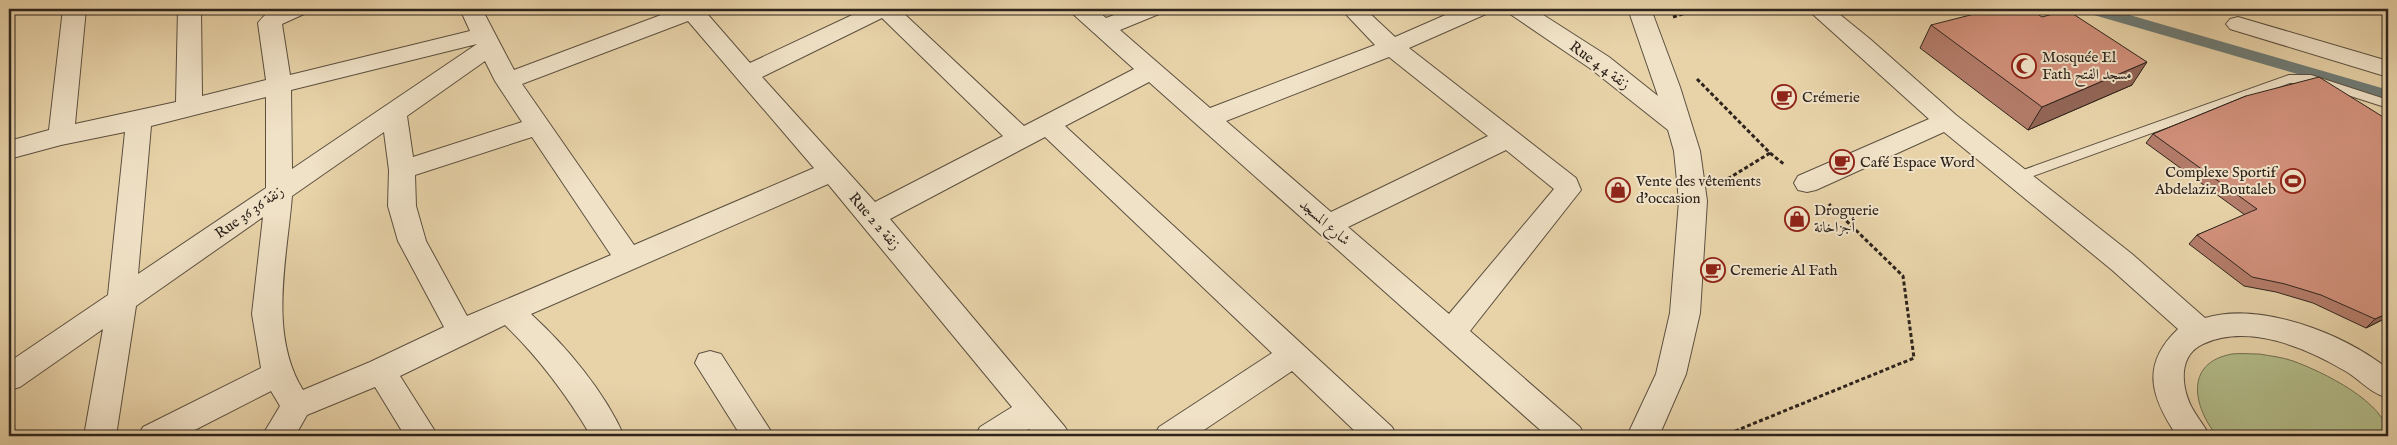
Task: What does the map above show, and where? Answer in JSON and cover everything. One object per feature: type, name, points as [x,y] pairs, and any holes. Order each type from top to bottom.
[{"type":"street","points":[[61,136],[74,9]]},
{"type":"street","points":[[189,9],[189,108]]},
{"type":"street","points":[[296,9],[272,18],[270,23],[279,86],[279,192],[267,314],[277,374],[296,406]]},
{"type":"street","points":[[471,9],[507,81],[629,259]]},
{"type":"street","points":[[746,75],[885,9],[1020,137]]},
{"type":"street","name":"شارع المسجد","points":[[1081,9],[1569,436]]},
{"type":"street","points":[[1103,28],[1151,9]]},
{"type":"street","points":[[1352,9],[1392,46],[1567,185],[1568,190],[1451,333]]},
{"type":"street","points":[[1207,119],[1392,46],[1478,9]]},
{"type":"street","name":"Rue 4 زنقة 4","points":[[1518,9],[1600,63],[1680,126]]},
{"type":"street","points":[[1819,9],[1947,121],[2122,262],[2200,331]]},
{"type":"street","points":[[507,81],[692,10]]},
{"type":"street","name":"Rue 2 زنقة 2","points":[[692,10],[746,75],[872,216],[1054,436]]},
{"type":"street","points":[[1643,17],[1688,151],[1693,201],[1685,313],[1671,374],[1643,436]]},
{"type":"street","points":[[2238,24],[2388,69]]},
{"type":"street","points":[[10,155],[61,136],[140,120],[279,86],[486,41]]},
{"type":"street","name":"Rue 36 زنقة 36","points":[[9,378],[394,111],[486,41]]},
{"type":"street","points":[[872,216],[1151,70]]},
{"type":"street","points":[[394,111],[402,170],[402,206],[412,242],[461,332]]},
{"type":"street","points":[[100,436],[122,301],[130,196],[140,120]]},
{"type":"street","points":[[1808,183],[1947,121]]},
{"type":"street","points":[[1047,124],[1382,436]]},
{"type":"street","points":[[402,170],[538,126]]},
{"type":"street","points":[[1328,225],[1496,144],[1507,136]]},
{"type":"street","points":[[278,436],[296,406],[381,370],[509,311],[831,172]]},
{"type":"street","points":[[509,311],[544,344],[582,395],[608,436]]},
{"type":"street","points":[[2194,436],[2182,421],[2172,401],[2166,374],[2170,358],[2178,345],[2200,331],[2238,325],[2286,332],[2337,352],[2387,383]]},
{"type":"street","points":[[1170,436],[1294,354]]},
{"type":"street","points":[[710,364],[758,436]]},
{"type":"street","points":[[381,370],[422,436]]},
{"type":"street","points":[[154,436],[277,374]]},
{"type":"street","points":[[991,436],[1032,411]]},
{"type":"lane","points":[[2016,177],[2289,79],[2311,79],[2388,104]]},
{"type":"path","points":[[1643,17],[1699,9]]},
{"type":"path","points":[[1694,75],[1770,153],[1808,183],[1903,276],[1914,358],[1723,436]]},
{"type":"path","points":[[1693,201],[1770,153]]},
{"type":"green space","points":[[2232,354],[2259,354],[2293,361],[2320,372],[2351,390],[2377,412],[2385,424],[2388,436],[2217,436],[2203,413],[2199,400],[2198,388],[2200,377],[2206,367],[2216,359]]},
{"type":"building","points":[[1994,9],[2030,9],[2042,17],[2067,10],[2147,62],[2042,107],[1931,25]]},
{"type":"building","name":"Complexe Sportif Abdelaziz Boutaleb","points":[[2319,77],[2388,120],[2388,313],[2375,319],[2321,295],[2285,284],[2252,277],[2197,235],[2257,209],[2153,134],[2246,96]]},
{"type":"waterway","points":[[2091,9],[2388,95]]},
{"type":"place","name":"Mosquée El Fath مسجد الفتح","points":[[2024,66]]},
{"type":"place","name":"Crémerie","points":[[1784,97]]},
{"type":"place","name":"Café Espace Word","points":[[1842,162]]},
{"type":"place","name":"Complexe Sportif Abdelaziz Boutaleb","points":[[2293,181]]},
{"type":"place","name":"Vente des vêtements d'occasion","points":[[1618,190]]},
{"type":"place","name":"Droguerie أجزاخانة","points":[[1797,219]]},
{"type":"place","name":"Cremerie Al Fath","points":[[1713,270]]}]
